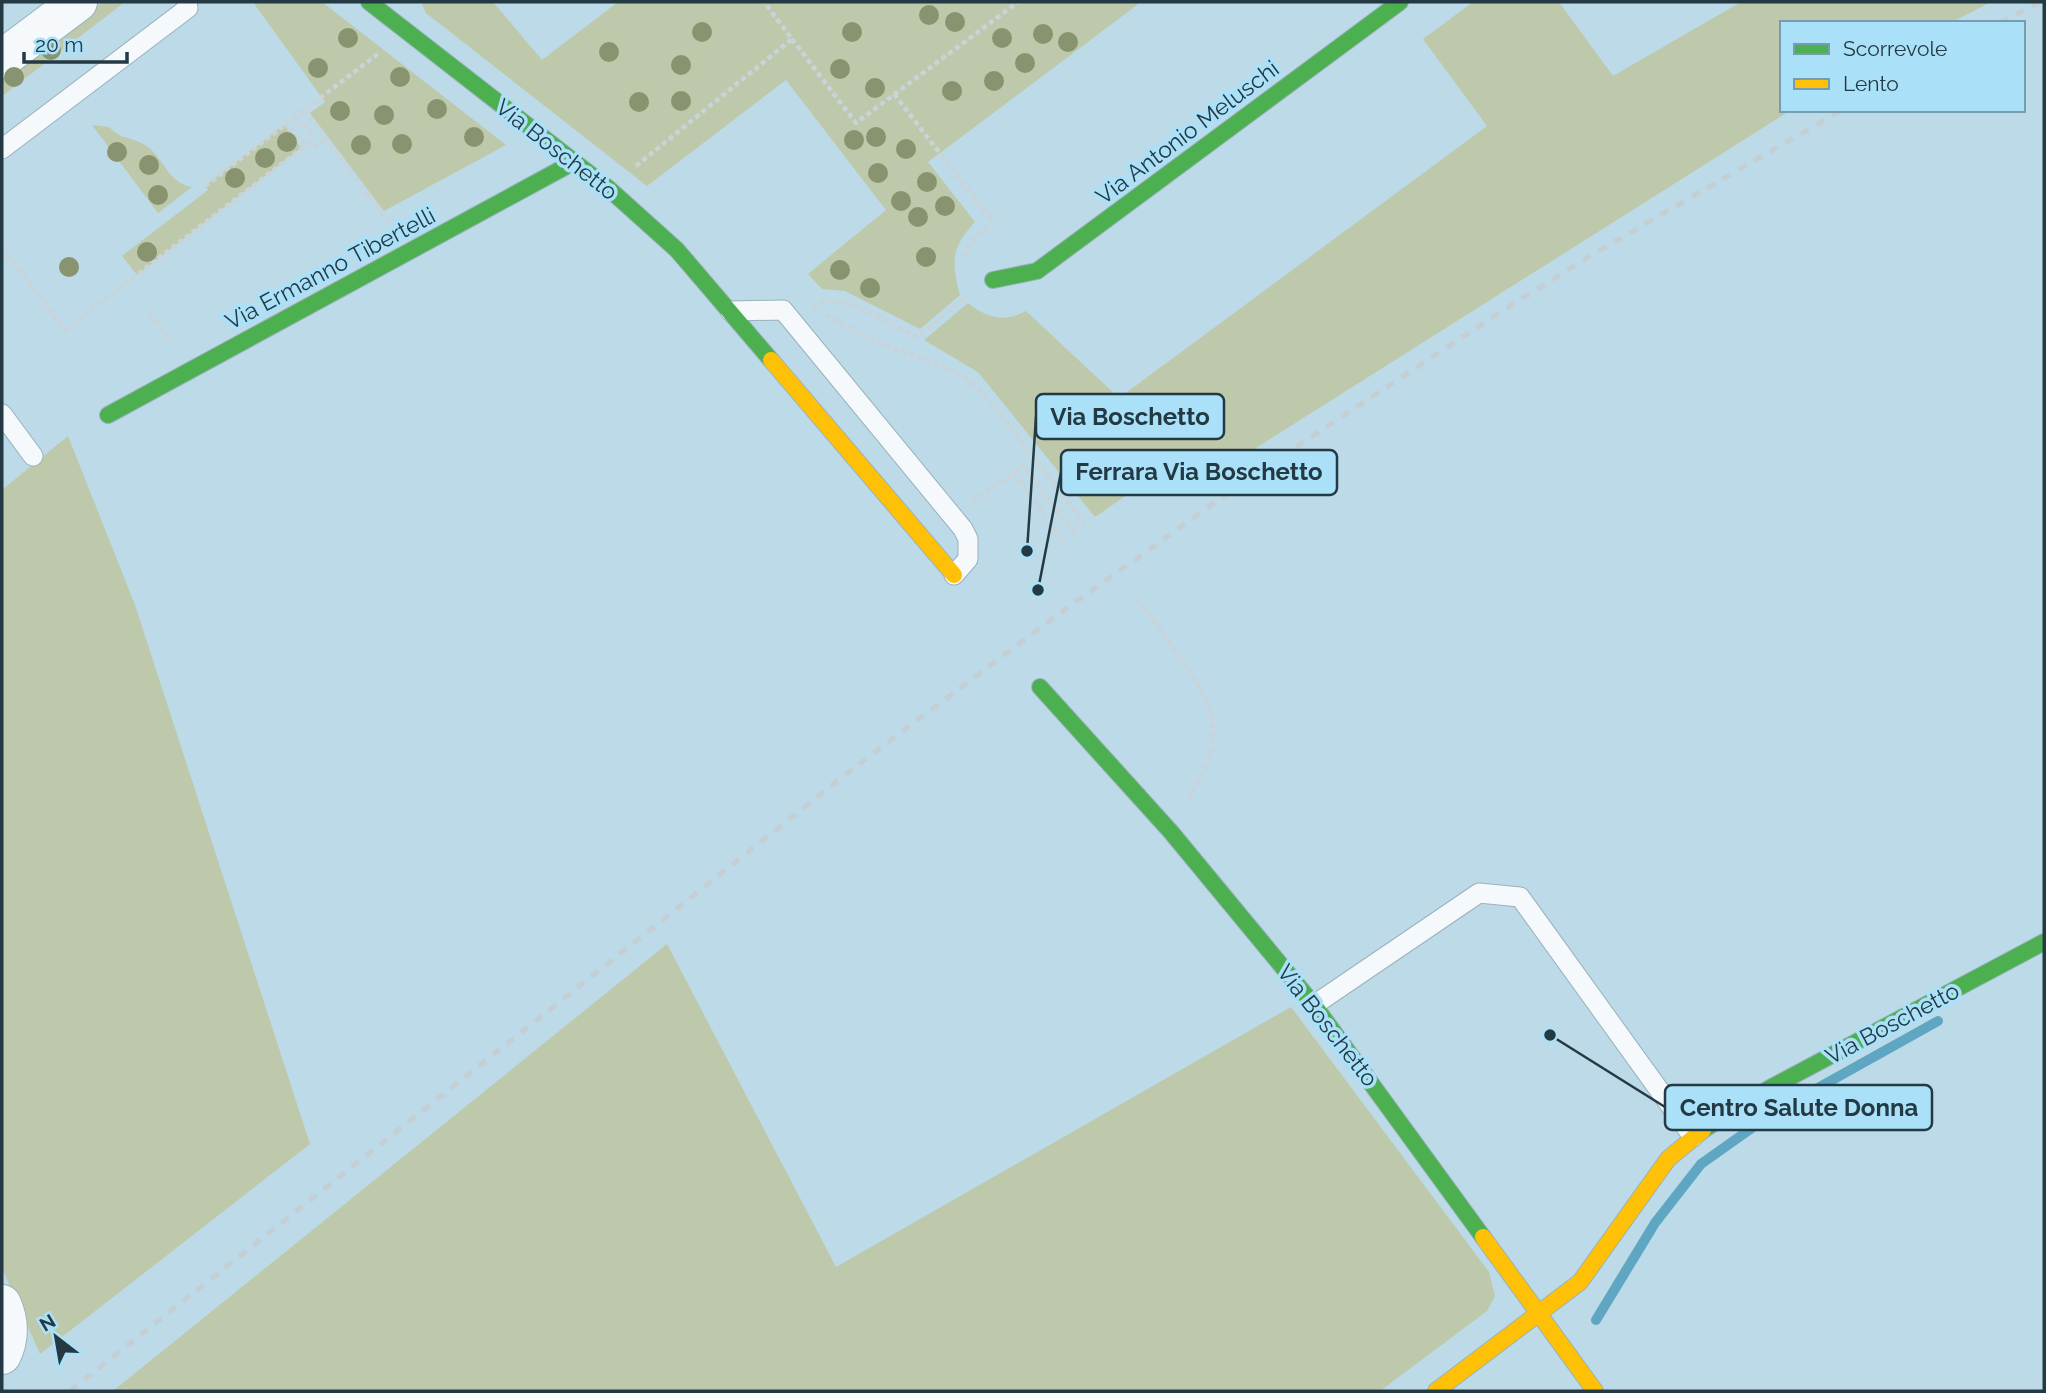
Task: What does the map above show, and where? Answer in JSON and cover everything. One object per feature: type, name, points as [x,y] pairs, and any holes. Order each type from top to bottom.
[{"type":"street","points":[[2,60],[77,2]]},
{"type":"street","name":"Via Boschetto","points":[[369,2],[608,188],[677,250],[954,575]]},
{"type":"street","name":"Via Antonio Meluschi","points":[[993,280],[1037,271],[1400,2]]},
{"type":"street","name":"Via Ermanno Tibertelli","points":[[108,415],[574,162]]},
{"type":"street","name":"Via Boschetto","points":[[1040,687],[1171,832],[1314,1005],[1541,1315]]},
{"type":"street","name":"Via Boschetto","points":[[1436,1391],[1489,1349],[1541,1315],[1580,1282],[1661,1167],[1693,1137],[1770,1088],[2044,942]]},
{"type":"street","points":[[2,1304],[9,1328],[8,1343],[2,1355]]},
{"type":"street","points":[[1541,1315],[1595,1391]]},
{"type":"lane","points":[[2,149],[188,8],[187,2]]},
{"type":"lane","points":[[730,311],[783,310]]},
{"type":"lane","name":"Via Boschetto","points":[[783,310],[953,516],[968,539],[968,559],[954,575]]},
{"type":"lane","points":[[2,414],[33,456]]},
{"type":"lane","points":[[1314,1005],[1479,893],[1520,897],[1693,1137]]},
{"type":"path","points":[[2,7],[8,2]]},
{"type":"path","points":[[764,2],[856,123],[1018,2]]},
{"type":"path","points":[[205,186],[407,32]]},
{"type":"path","points":[[608,188],[792,39]]},
{"type":"path","points":[[894,94],[994,223],[976,235],[962,262]]},
{"type":"path","points":[[304,110],[411,251]]},
{"type":"path","points":[[2,248],[65,330],[314,139],[302,122],[292,130],[304,145]]},
{"type":"path","points":[[315,148],[326,139]]},
{"type":"path","points":[[812,309],[825,300],[851,303],[918,337],[966,296]]},
{"type":"path","points":[[783,310],[812,309],[879,343],[940,365],[969,380],[992,401],[1086,524]]},
{"type":"path","points":[[150,313],[170,340]]},
{"type":"path","points":[[953,516],[1024,465],[1077,537]]},
{"type":"path","points":[[1014,472],[1066,545]]},
{"type":"path","points":[[1138,600],[1211,709],[1214,732],[1209,756],[1171,832]]},
{"type":"green space","points":[[102,2],[125,2],[2,96],[2,78]]},
{"type":"green space","points":[[253,2],[322,2],[506,145],[384,211],[310,113],[325,102]]},
{"type":"green space","points":[[421,2],[493,2],[542,60],[618,2],[1141,2],[928,162],[975,222],[961,240],[955,256],[955,273],[960,295],[920,329],[845,291],[822,289],[808,274],[886,210],[786,80],[647,186],[426,13]]},
{"type":"green space","points":[[1473,2],[1559,2],[1613,76],[1741,2],[1991,2],[1954,21],[1780,21],[1780,112],[1788,112],[1186,492],[1170,465],[1095,517],[978,372],[924,340],[968,303],[989,315],[1003,318],[1026,311],[1119,398],[1487,126],[1423,39]]},
{"type":"green space","points":[[92,125],[109,127],[118,134],[148,147],[177,181],[192,187],[158,213]]},
{"type":"green space","points":[[284,125],[301,148],[137,275],[122,256],[208,190],[205,186]]},
{"type":"green space","points":[[68,436],[135,605],[310,1144],[40,1354],[2,1268],[2,490]]},
{"type":"green space","points":[[667,944],[836,1267],[1291,1007],[1489,1272],[1495,1296],[1487,1311],[1380,1391],[113,1391]]},
{"type":"waterway","points":[[1596,1320],[1655,1223],[1701,1164],[1773,1113],[1938,1021]]},
{"type":"railway","points":[[2004,21],[2040,2]]},
{"type":"railway","points":[[70,1391],[855,767],[1056,616],[1255,474],[1505,309],[1595,253],[1839,112]]},
{"type":"traffic: fast","points":[[369,2],[608,188],[677,250],[771,360]]},
{"type":"traffic: fast","points":[[993,280],[1037,271],[1400,2]]},
{"type":"traffic: fast","points":[[108,415],[574,162]]},
{"type":"traffic: fast","points":[[1040,687],[1171,832],[1314,1005],[1483,1237]]},
{"type":"traffic: fast","points":[[1703,1130],[1770,1088],[2044,942]]},
{"type":"traffic: slow","points":[[771,360],[954,575]]},
{"type":"traffic: slow","points":[[1436,1391],[1580,1282],[1668,1159],[1703,1130]]},
{"type":"traffic: slow","points":[[1483,1237],[1595,1391]]},
{"type":"place","name":"Via Boschetto","points":[[1027,551]]},
{"type":"place","name":"Ferrara Via Boschetto","points":[[1038,590]]},
{"type":"place","name":"Centro Salute Donna","points":[[1550,1035]]}]
